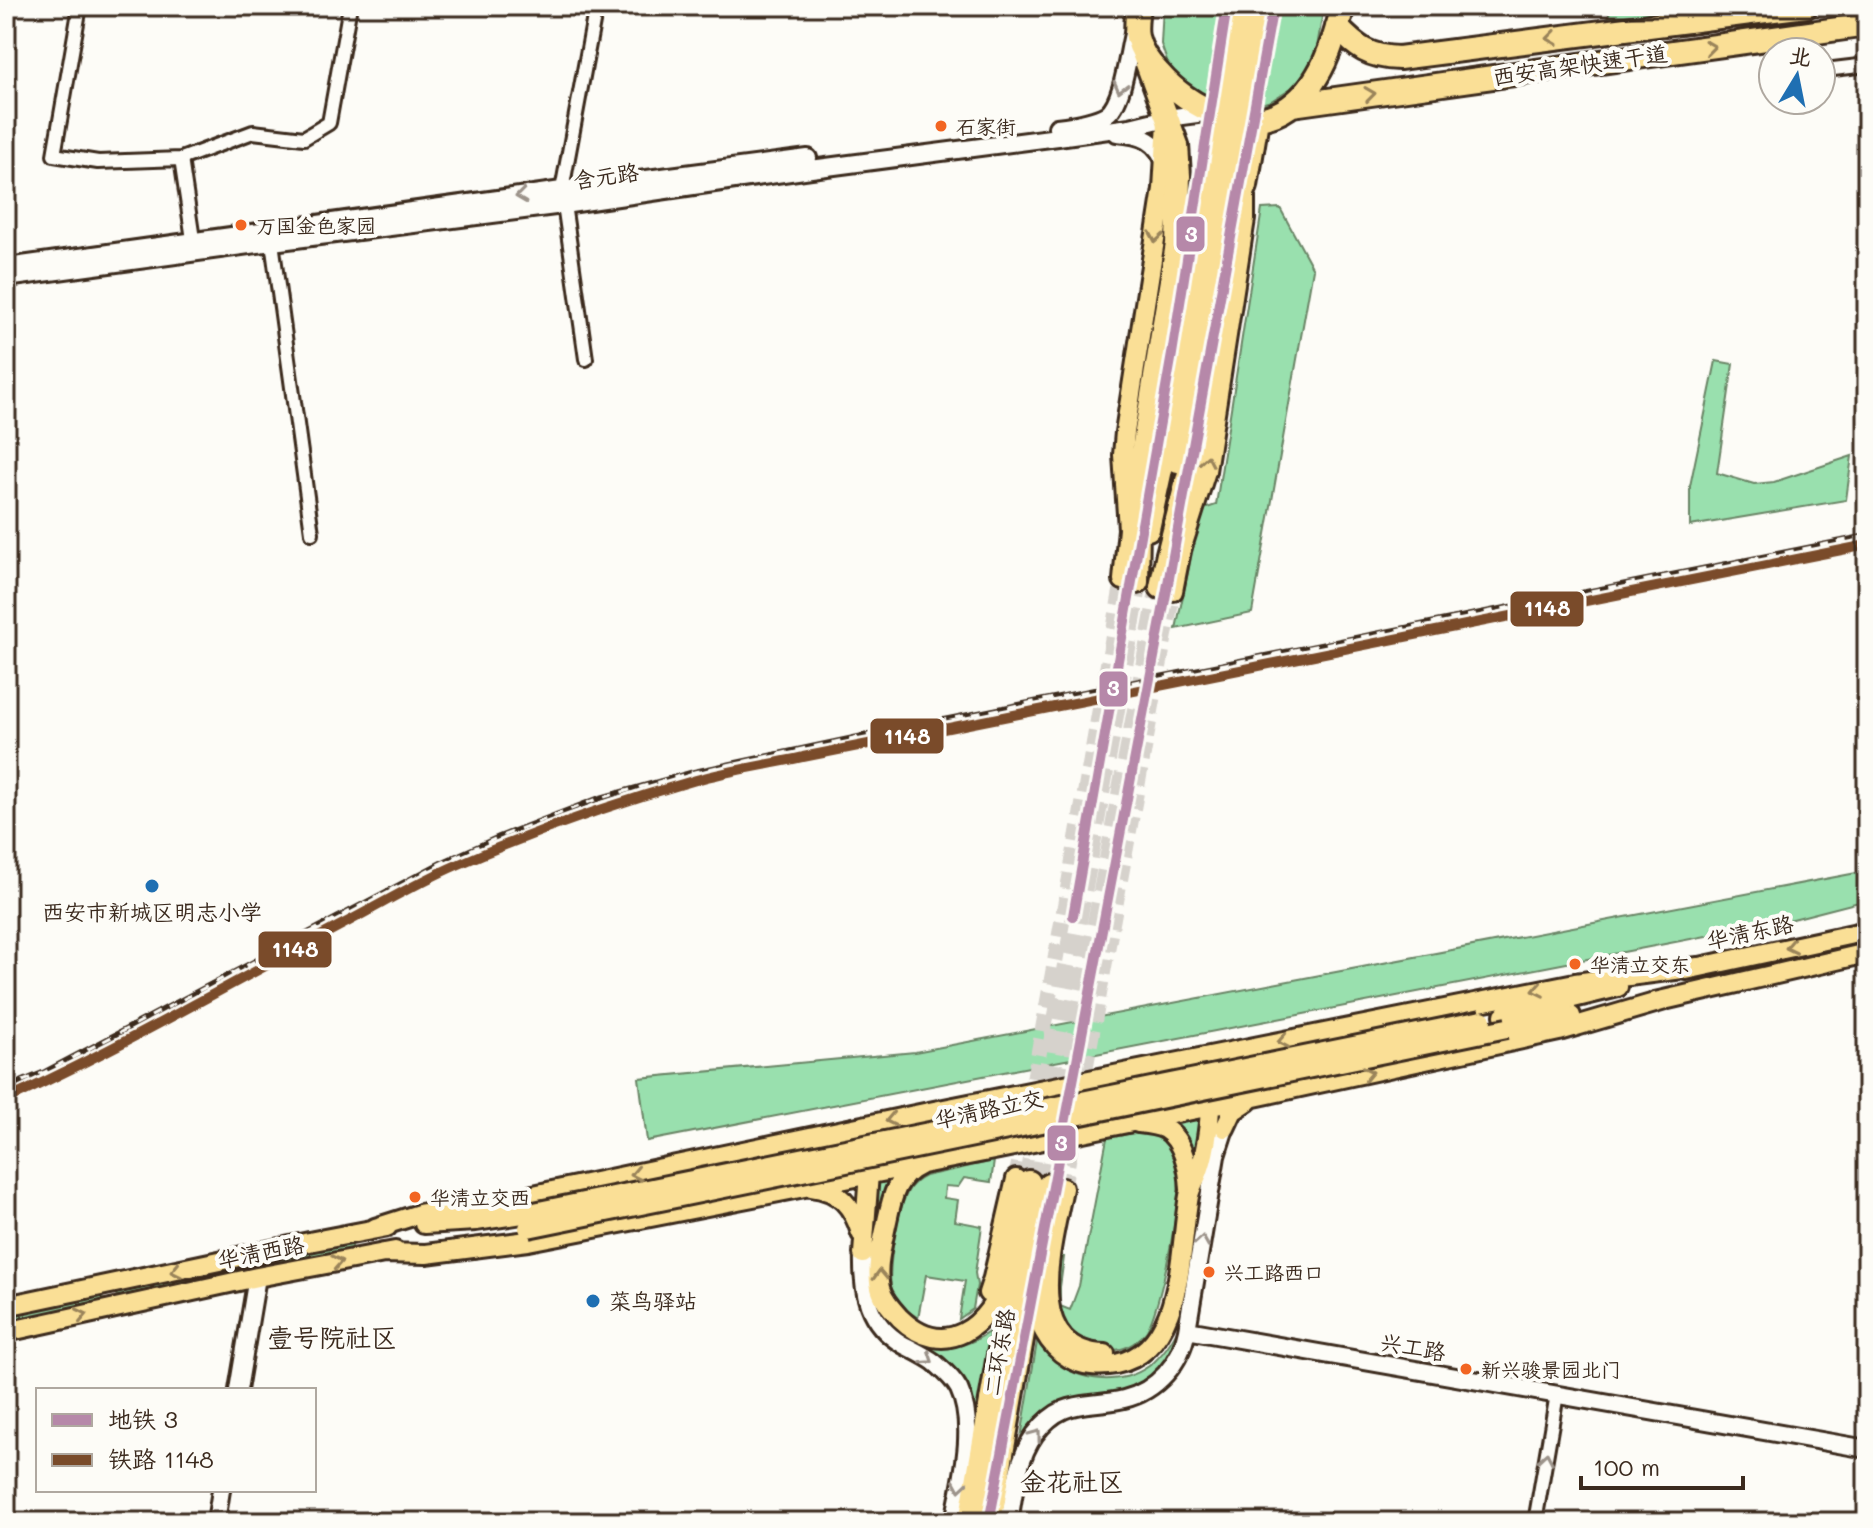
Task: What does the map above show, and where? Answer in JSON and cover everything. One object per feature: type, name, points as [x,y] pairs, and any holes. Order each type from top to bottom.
[{"type":"highway","points":[[1167,589],[1170,461],[1241,6]]},
{"type":"highway","points":[[1130,581],[1170,461],[1257,6]]},
{"type":"highway","name":"西安高架快速干道","points":[[1340,16],[1353,44],[1379,56],[1399,58],[1806,6]]},
{"type":"highway","points":[[1130,581],[1139,474],[1177,244],[1179,209],[1177,145],[1138,40],[1137,13]]},
{"type":"highway","points":[[1142,50],[1179,93],[1199,106],[1212,112],[1257,120],[1276,114],[1301,98],[1319,73],[1340,16]]},
{"type":"highway","name":"西安高架快速干道","points":[[1292,105],[1867,25]]},
{"type":"highway","points":[[1168,554],[1191,465],[1233,217],[1246,186],[1257,120]]},
{"type":"highway","name":"二环东路","points":[[970,1522],[1022,1225],[1039,1183]]},
{"type":"highway","name":"二环东路","points":[[990,1522],[1034,1273],[1039,1183]]},
{"type":"main road","name":"含元路","points":[[6,278],[194,247],[272,242],[1070,125],[1107,113],[1120,95],[1137,13]]},
{"type":"main road","name":"含元路","points":[[6,267],[194,247],[562,198],[811,169],[1100,131],[1212,112]]},
{"type":"main road","points":[[1130,581],[1123,455],[1163,189],[1167,118]]},
{"type":"main road","points":[[1100,131],[1146,139],[1159,149],[1179,209]]},
{"type":"main road","points":[[1167,589],[1206,471],[1245,219],[1246,186]]},
{"type":"main road","name":"华清东路","points":[[1506,1022],[1698,967],[1867,931]]},
{"type":"main road","name":"华清东路","points":[[1506,1022],[1665,1000],[1867,953]]},
{"type":"main road","points":[[375,1228],[419,1214],[534,1195],[1575,983],[1698,967]]},
{"type":"main road","points":[[1034,1273],[1036,1315],[1044,1331],[1067,1357],[1102,1366],[1134,1358],[1145,1350],[1165,1322],[1180,1272],[1190,1192],[1223,1119],[1264,1095],[1559,1031],[1665,1000]]},
{"type":"main road","name":"华清路立交","points":[[528,1221],[1506,1022]]},
{"type":"main road","points":[[1009,1522],[1023,1456],[1046,1422],[1069,1407],[1127,1398],[1150,1386],[1178,1360],[1187,1330],[1223,1119],[1224,1053]]},
{"type":"main road","points":[[1204,1057],[1211,1106],[1223,1119]]},
{"type":"main road","points":[[1089,1081],[1078,1096],[1082,1125],[1096,1129]]},
{"type":"main road","points":[[1001,1098],[1015,1107],[1019,1138],[1008,1147]]},
{"type":"main road","points":[[383,1253],[426,1254],[528,1241],[1211,1106]]},
{"type":"main road","points":[[1115,1125],[1148,1124],[1169,1132],[1185,1158],[1190,1192]]},
{"type":"main road","points":[[860,1127],[869,1173],[863,1254]]},
{"type":"main road","points":[[930,1161],[910,1170],[899,1182],[890,1208],[881,1257],[879,1280],[885,1299],[913,1329],[935,1337],[956,1336],[984,1318],[999,1296],[1022,1225]]},
{"type":"main road","points":[[1039,1183],[1053,1322],[1060,1333],[1084,1351],[1102,1354],[1128,1351],[1148,1335],[1156,1321],[1184,1227]]},
{"type":"main road","points":[[893,1311],[910,1321],[943,1326],[964,1319],[977,1309],[992,1284],[1039,1183]]},
{"type":"main road","points":[[796,1187],[822,1188],[844,1199],[856,1217],[861,1234],[864,1286],[874,1317],[893,1338],[937,1365],[953,1380],[959,1391],[966,1417],[967,1437],[954,1522]]},
{"type":"main road","name":"华清西路","points":[[6,1306],[375,1228],[528,1221]]},
{"type":"main road","name":"华清西路","points":[[6,1332],[528,1221]]},
{"type":"main road","points":[[238,1388],[257,1277]]},
{"type":"main road","name":"兴工路","points":[[1187,1330],[1867,1449]]},
{"type":"main road","points":[[216,1522],[221,1492]]},
{"type":"street","points":[[80,6],[54,155],[98,162],[181,159],[253,132],[304,138],[329,123],[350,6]]},
{"type":"street","points":[[586,359],[562,198],[596,6]]},
{"type":"street","points":[[1837,69],[1867,65]]},
{"type":"street","points":[[181,159],[194,247]]},
{"type":"street","points":[[272,242],[312,533]]},
{"type":"street","points":[[1535,1522],[1557,1394]]},
{"type":"green space","points":[[1163,6],[1324,6],[1317,47],[1308,70],[1291,88],[1271,101],[1248,108],[1203,99],[1170,70],[1161,44]]},
{"type":"green space","points":[[1611,6],[1703,6],[1608,19]]},
{"type":"green space","points":[[1280,208],[1313,269],[1252,613],[1176,629],[1201,510],[1216,505],[1262,209]]},
{"type":"green space","points":[[1716,361],[1733,364],[1717,473],[1754,484],[1774,482],[1852,456],[1846,500],[1690,526],[1690,486]]},
{"type":"green space","points":[[1867,871],[1867,900],[1789,920],[647,1141],[639,1078],[915,1052]]},
{"type":"green space","points":[[1203,1118],[1196,1162],[1169,1124]]},
{"type":"green space","points":[[1140,1132],[1163,1140],[1177,1159],[1179,1172],[1175,1218],[1158,1299],[1146,1332],[1127,1347],[1107,1350],[1073,1341],[1056,1305],[1058,1257],[1064,1257],[1060,1306],[1070,1310],[1079,1286],[1107,1138]]},
{"type":"green space","points":[[994,1161],[991,1182],[964,1178],[958,1187],[945,1186],[944,1198],[958,1200],[955,1221],[982,1226],[973,1309],[959,1319],[965,1281],[926,1275],[918,1318],[896,1301],[891,1282],[894,1238],[906,1196],[913,1184],[925,1176]]},
{"type":"green space","points":[[893,1179],[873,1262],[876,1183]]},
{"type":"green space","points":[[351,1243],[353,1250],[117,1299],[116,1292]]},
{"type":"green space","points":[[102,1294],[103,1302],[6,1321],[6,1315]]},
{"type":"green space","points":[[884,1314],[911,1335],[937,1346],[964,1345],[994,1328],[977,1423],[960,1381],[940,1362],[902,1336]]},
{"type":"green space","points":[[1184,1315],[1175,1352],[1149,1380],[1124,1393],[1071,1403],[1017,1461],[1038,1336],[1052,1357],[1075,1373],[1116,1379],[1129,1376],[1154,1362],[1172,1340]]},
{"type":"tunnel","points":[[1030,1102],[1123,580]]},
{"type":"tunnel","points":[[1029,1182],[1137,582]]},
{"type":"tunnel","points":[[1049,1185],[1161,587]]},
{"type":"tunnel","points":[[1081,1092],[1173,591]]},
{"type":"tunnel","points":[[1063,1188],[1075,1123]]},
{"type":"tunnel","points":[[1016,1179],[1025,1132]]},
{"type":"railway","points":[[6,1088],[45,1072],[441,863],[597,799],[694,772],[863,736],[1867,536]]},
{"type":"metro line","name":"3","points":[[1073,916],[1172,354],[1227,6]]},
{"type":"metro line","name":"3","points":[[989,1522],[1167,589],[1273,6]]},
{"type":"rail line","name":"1148","points":[[6,1100],[136,1035],[443,871],[546,829],[709,776],[1867,545]]},
{"type":"place","name":"石家街","points":[[941,126]]},
{"type":"place","name":"万国金色家园","points":[[241,225]]},
{"type":"place","name":"西安市新城区明志小学","points":[[152,886]]},
{"type":"place","name":"华清立交东","points":[[1575,964]]},
{"type":"place","name":"华清立交西","points":[[415,1197]]},
{"type":"place","name":"兴工路西口","points":[[1209,1272]]},
{"type":"place","name":"菜鸟驿站","points":[[593,1301]]},
{"type":"place","name":"新兴骏景园北门","points":[[1466,1369]]},
{"type":"district","name":"壹号院社区","points":[[332,1338]]},
{"type":"district","name":"金花社区","points":[[1072,1482]]}]
